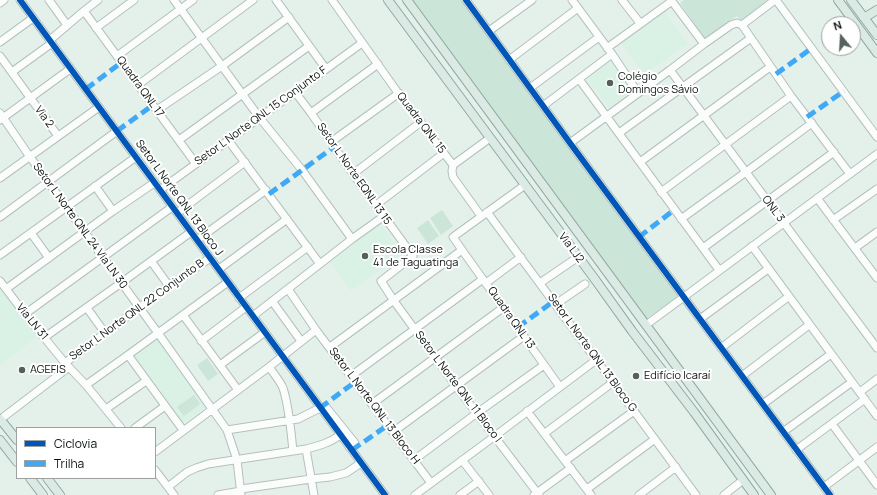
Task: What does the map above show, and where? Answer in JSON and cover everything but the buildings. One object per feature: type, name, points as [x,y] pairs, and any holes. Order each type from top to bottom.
[{"type":"main road","name":"Via LJ2","points":[[388,0],[754,495]]},
{"type":"main road","name":"Via LJ2","points":[[407,0],[771,495]]},
{"type":"main road","points":[[838,0],[877,53]]},
{"type":"main road","points":[[851,0],[877,35]]},
{"type":"main road","points":[[864,18],[877,10]]},
{"type":"main road","points":[[432,59],[444,50]]},
{"type":"main road","points":[[578,258],[590,250]]},
{"type":"main road","points":[[688,404],[699,397]]},
{"type":"main road","points":[[694,412],[697,408],[704,405]]},
{"type":"main road","points":[[0,419],[16,439]]},
{"type":"main road","points":[[0,437],[16,455]]},
{"type":"main road","points":[[0,440],[16,461]]},
{"type":"main road","points":[[31,479],[43,495]]},
{"type":"main road","points":[[48,479],[60,495]]},
{"type":"street","points":[[0,3],[4,0]]},
{"type":"street","points":[[49,0],[67,25]]},
{"type":"street","points":[[12,72],[51,41],[67,25],[98,0]]},
{"type":"street","points":[[96,28],[134,0]]},
{"type":"street","points":[[174,0],[259,117],[302,170],[352,239]]},
{"type":"street","points":[[117,56],[193,0]]},
{"type":"street","points":[[138,85],[252,0]]},
{"type":"street","points":[[276,0],[326,69]]},
{"type":"street","points":[[332,0],[362,43]]},
{"type":"street","points":[[489,31],[532,0]]},
{"type":"street","points":[[572,0],[612,54],[638,93]]},
{"type":"street","points":[[622,0],[640,23]]},
{"type":"street","points":[[607,48],[672,0],[704,44]]},
{"type":"street","points":[[742,25],[776,0],[877,137]]},
{"type":"street","name":"Setor L Norte QNL 13 Bloco J","points":[[22,1],[70,69],[219,269],[382,494]]},
{"type":"street","points":[[469,1],[509,60],[830,495]]},
{"type":"street","points":[[509,60],[578,8]]},
{"type":"street","name":"Quadra QNL 17","points":[[84,11],[196,164]]},
{"type":"street","points":[[157,110],[222,66],[289,17]]},
{"type":"street","points":[[0,42],[33,18]]},
{"type":"street","points":[[570,143],[704,44],[731,25],[737,23],[742,25],[791,96],[850,174]]},
{"type":"street","points":[[530,88],[599,37]]},
{"type":"street","points":[[618,133],[751,38]]},
{"type":"street","name":"Quadra QNL 15","points":[[362,43],[453,165]]},
{"type":"street","name":"Setor L Norte QNL 15 Conjunto F","points":[[160,190],[362,43]]},
{"type":"street","points":[[179,140],[309,46]]},
{"type":"street","points":[[543,106],[612,54]]},
{"type":"street","name":"Via 2","points":[[0,56],[58,136]]},
{"type":"street","points":[[312,113],[378,64]]},
{"type":"street","points":[[640,162],[770,67]]},
{"type":"street","points":[[1,117],[70,69]]},
{"type":"street","name":"ONL 3","points":[[670,70],[877,348]]},
{"type":"street","points":[[579,79],[719,270]]},
{"type":"street","name":"Setor L Norte EQNL 13 15","points":[[295,92],[312,113],[353,174],[413,256],[381,281]]},
{"type":"street","points":[[331,142],[399,93]]},
{"type":"street","points":[[661,192],[791,96]]},
{"type":"street","points":[[2,174],[30,157],[99,107]]},
{"type":"street","name":"Setor L Norte QNL 24 Via LN 30","points":[[1,117],[227,430],[237,460],[241,492]]},
{"type":"street","points":[[353,174],[421,122]]},
{"type":"street","points":[[681,219],[812,123]]},
{"type":"street","points":[[0,217],[117,131]]},
{"type":"street","points":[[453,165],[490,138]]},
{"type":"street","points":[[228,140],[320,264]]},
{"type":"street","points":[[703,248],[834,152]]},
{"type":"street","points":[[376,205],[444,153]]},
{"type":"street","points":[[646,325],[877,154]]},
{"type":"street","points":[[0,255],[136,157]]},
{"type":"street","points":[[177,214],[245,162]]},
{"type":"street","name":"Setor L Norte QNL 13 Bloco G","points":[[453,165],[453,177],[521,257],[612,383],[696,495]]},
{"type":"street","points":[[6,289],[154,183]]},
{"type":"street","points":[[484,214],[524,185]]},
{"type":"street","points":[[95,186],[113,211]]},
{"type":"street","points":[[833,220],[877,189]]},
{"type":"street","points":[[197,240],[266,190]]},
{"type":"street","points":[[817,198],[877,277]]},
{"type":"street","points":[[25,314],[172,207]]},
{"type":"street","name":"Quadra QNL 13","points":[[484,214],[453,237],[560,387]]},
{"type":"street","points":[[253,316],[384,216]]},
{"type":"street","points":[[219,269],[287,219]]},
{"type":"street","points":[[45,337],[191,232]]},
{"type":"street","points":[[855,248],[877,232]]},
{"type":"street","points":[[31,233],[49,258]]},
{"type":"street","points":[[752,246],[877,416]]},
{"type":"street","points":[[239,298],[308,247]]},
{"type":"street","points":[[330,347],[462,250]]},
{"type":"street","points":[[351,376],[414,329],[521,257]]},
{"type":"street","name":"Setor L Norte QNL 22 Conjunto B","points":[[0,419],[105,333],[210,258]]},
{"type":"street","points":[[540,283],[578,258]]},
{"type":"street","points":[[151,261],[169,286]]},
{"type":"street","points":[[700,319],[768,269]]},
{"type":"street","name":"Via LN 31","points":[[0,281],[66,365],[86,385],[121,427]]},
{"type":"street","name":"Setor L Norte QNL 11 Bloco I","points":[[381,281],[414,329],[537,494]]},
{"type":"street","points":[[86,385],[228,282]]},
{"type":"street","points":[[556,304],[585,284]]},
{"type":"street","points":[[156,451],[316,330],[288,289]]},
{"type":"street","points":[[721,348],[788,296]]},
{"type":"street","points":[[272,301],[301,341]]},
{"type":"street","points":[[201,341],[246,307]]},
{"type":"street","points":[[372,404],[504,307]]},
{"type":"street","points":[[87,308],[105,333]]},
{"type":"street","points":[[183,315],[238,390]]},
{"type":"street","points":[[742,376],[810,324]]},
{"type":"street","name":"Setor L Norte QNL 13 Bloco H","points":[[316,330],[431,483]]},
{"type":"street","points":[[220,365],[265,332]]},
{"type":"street","points":[[393,432],[524,336]]},
{"type":"street","points":[[763,404],[831,354]]},
{"type":"street","points":[[128,355],[183,430]]},
{"type":"street","points":[[415,495],[596,360]]},
{"type":"street","points":[[414,460],[544,365]]},
{"type":"street","points":[[269,367],[280,382],[283,389],[293,451]]},
{"type":"street","points":[[106,409],[146,380]]},
{"type":"street","points":[[860,392],[877,380]]},
{"type":"street","points":[[783,432],[852,382]]},
{"type":"street","points":[[545,433],[612,383]]},
{"type":"street","points":[[796,450],[865,399]]},
{"type":"street","points":[[136,427],[164,406]]},
{"type":"street","points":[[227,430],[298,419],[326,407],[355,443],[349,447]]},
{"type":"street","points":[[527,411],[589,492],[655,439]]},
{"type":"street","points":[[566,461],[634,411]]},
{"type":"street","points":[[832,424],[859,461],[874,476],[877,485]]},
{"type":"street","points":[[168,487],[187,472],[196,468],[218,462],[306,449],[329,442],[340,435]]},
{"type":"street","points":[[824,487],[877,447]]},
{"type":"street","points":[[306,449],[314,495]]},
{"type":"street","points":[[462,460],[489,495]]},
{"type":"street","points":[[218,495],[311,479],[330,478],[338,476],[361,463]]},
{"type":"street","points":[[639,495],[676,467]]},
{"type":"street","points":[[537,494],[571,468]]},
{"type":"street","points":[[156,471],[174,495]]},
{"type":"street","points":[[724,495],[733,493],[743,480]]},
{"type":"street","points":[[460,495],[479,481]]},
{"type":"shaded area","points":[[412,0],[461,0],[679,296],[646,319]]},
{"type":"shaded area","points":[[684,0],[767,0],[742,21],[737,16],[705,39],[680,3]]},
{"type":"shaded area","points":[[664,10],[688,44],[644,75],[620,43]]},
{"type":"shaded area","name":"Colégio Domingos Sávio","points":[[611,59],[633,90],[609,108],[586,77]]},
{"type":"shaded area","points":[[442,210],[453,226],[441,235],[430,218]]},
{"type":"shaded area","name":"Escola Classe 41 de Taguatinga","points":[[378,220],[403,254],[351,291],[327,258]]},
{"type":"shaded area","points":[[428,220],[439,236],[428,244],[417,228]]},
{"type":"shaded area","points":[[0,288],[16,310],[39,335],[0,366]]},
{"type":"shaded area","points":[[155,338],[160,338],[206,403],[206,407],[187,421],[182,421],[154,381],[151,380],[134,356],[134,353]]},
{"type":"shaded area","points":[[207,358],[218,374],[208,381],[197,365]]},
{"type":"shaded area","points":[[194,395],[200,404],[184,416],[177,407]]},
{"type":"marked path","points":[[776,74],[812,48]]},
{"type":"marked path","points":[[86,89],[122,62]]},
{"type":"marked path","points":[[807,117],[844,91]]},
{"type":"marked path","points":[[117,131],[153,105]]},
{"type":"marked path","points":[[269,194],[334,147]]},
{"type":"marked path","points":[[639,237],[674,210]]},
{"type":"marked path","points":[[518,327],[554,301]]},
{"type":"marked path","points":[[320,408],[355,382]]},
{"type":"marked path","points":[[352,450],[388,425]]},
{"type":"cycle path","points":[[20,0],[385,495]]},
{"type":"cycle path","points":[[466,0],[830,495]]},
{"type":"place","name":"Colégio Domingos Sávio","points":[[610,83]]},
{"type":"place","name":"Escola Classe 41 de Taguatinga","points":[[365,256]]},
{"type":"place","name":"AGEFIS","points":[[22,370]]},
{"type":"place","name":"Edifício Icaraí","points":[[636,376]]}]
